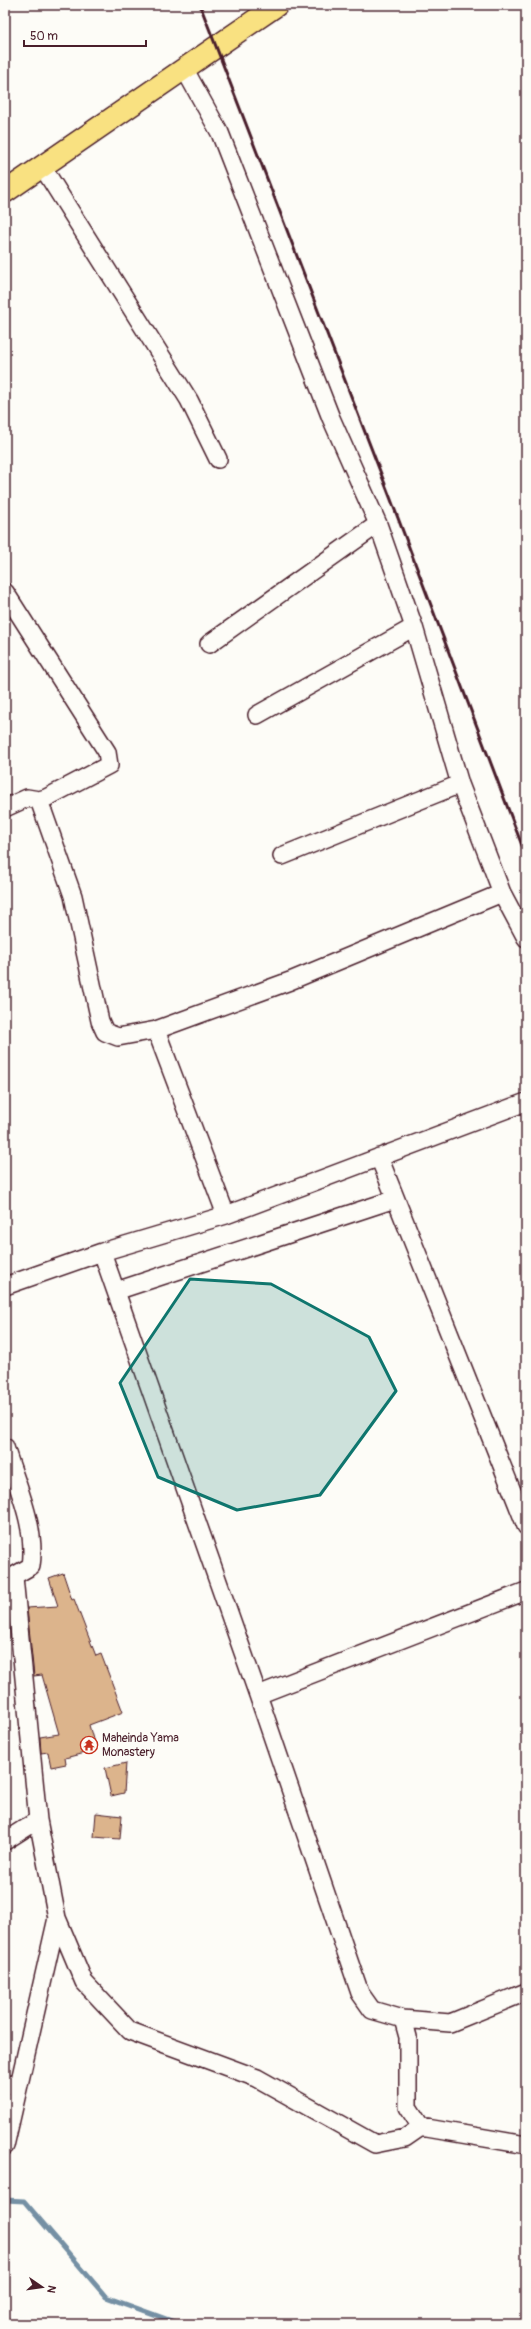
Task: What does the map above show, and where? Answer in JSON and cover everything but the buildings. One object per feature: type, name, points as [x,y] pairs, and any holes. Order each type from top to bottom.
[{"type":"main road","points":[[5,192],[185,70],[216,46],[277,5]]},
{"type":"street","points":[[185,70],[220,133],[330,418],[378,524],[414,627],[460,784],[502,893],[526,938]]},
{"type":"street","points":[[42,166],[189,400],[218,459]]},
{"type":"street","points":[[210,644],[378,524]]},
{"type":"street","points":[[5,592],[107,752],[109,765],[39,800],[27,798],[5,808]]},
{"type":"street","points":[[256,715],[414,627]]},
{"type":"street","points":[[282,856],[460,784]]},
{"type":"street","points":[[39,800],[73,896],[100,1021],[105,1032],[118,1037],[156,1030],[290,981],[502,893]]},
{"type":"street","points":[[156,1030],[226,1215]]},
{"type":"street","points":[[5,1286],[102,1252],[226,1215],[526,1102]]},
{"type":"street","points":[[379,1157],[526,1526]]},
{"type":"street","points":[[116,1291],[395,1198]]},
{"type":"street","points":[[102,1252],[258,1695],[360,1993],[372,2010],[403,2019],[450,2023],[526,1992]]},
{"type":"street","points":[[5,1447],[30,1529],[33,1551],[31,1566],[10,1579],[38,1820],[57,1918],[84,1982],[130,2032],[257,2078],[375,2144],[405,2138],[421,2127],[526,2145]]},
{"type":"street","points":[[258,1695],[526,1591]]},
{"type":"street","points":[[5,1841],[38,1820]]},
{"type":"street","points":[[5,2146],[12,2086],[57,1918]]},
{"type":"street","points":[[403,2019],[408,2037],[408,2108],[421,2127]]},
{"type":"highlighted area","points":[[190,1279],[271,1284],[369,1337],[396,1391],[320,1495],[237,1510],[158,1477],[120,1383]]},
{"type":"waterway","points":[[5,2200],[24,2201],[106,2297],[180,2324]]},
{"type":"railway","points":[[200,5],[390,497],[526,856]]},
{"type":"place","name":"Maheinda Yama Monastery","points":[[89,1745]]}]
